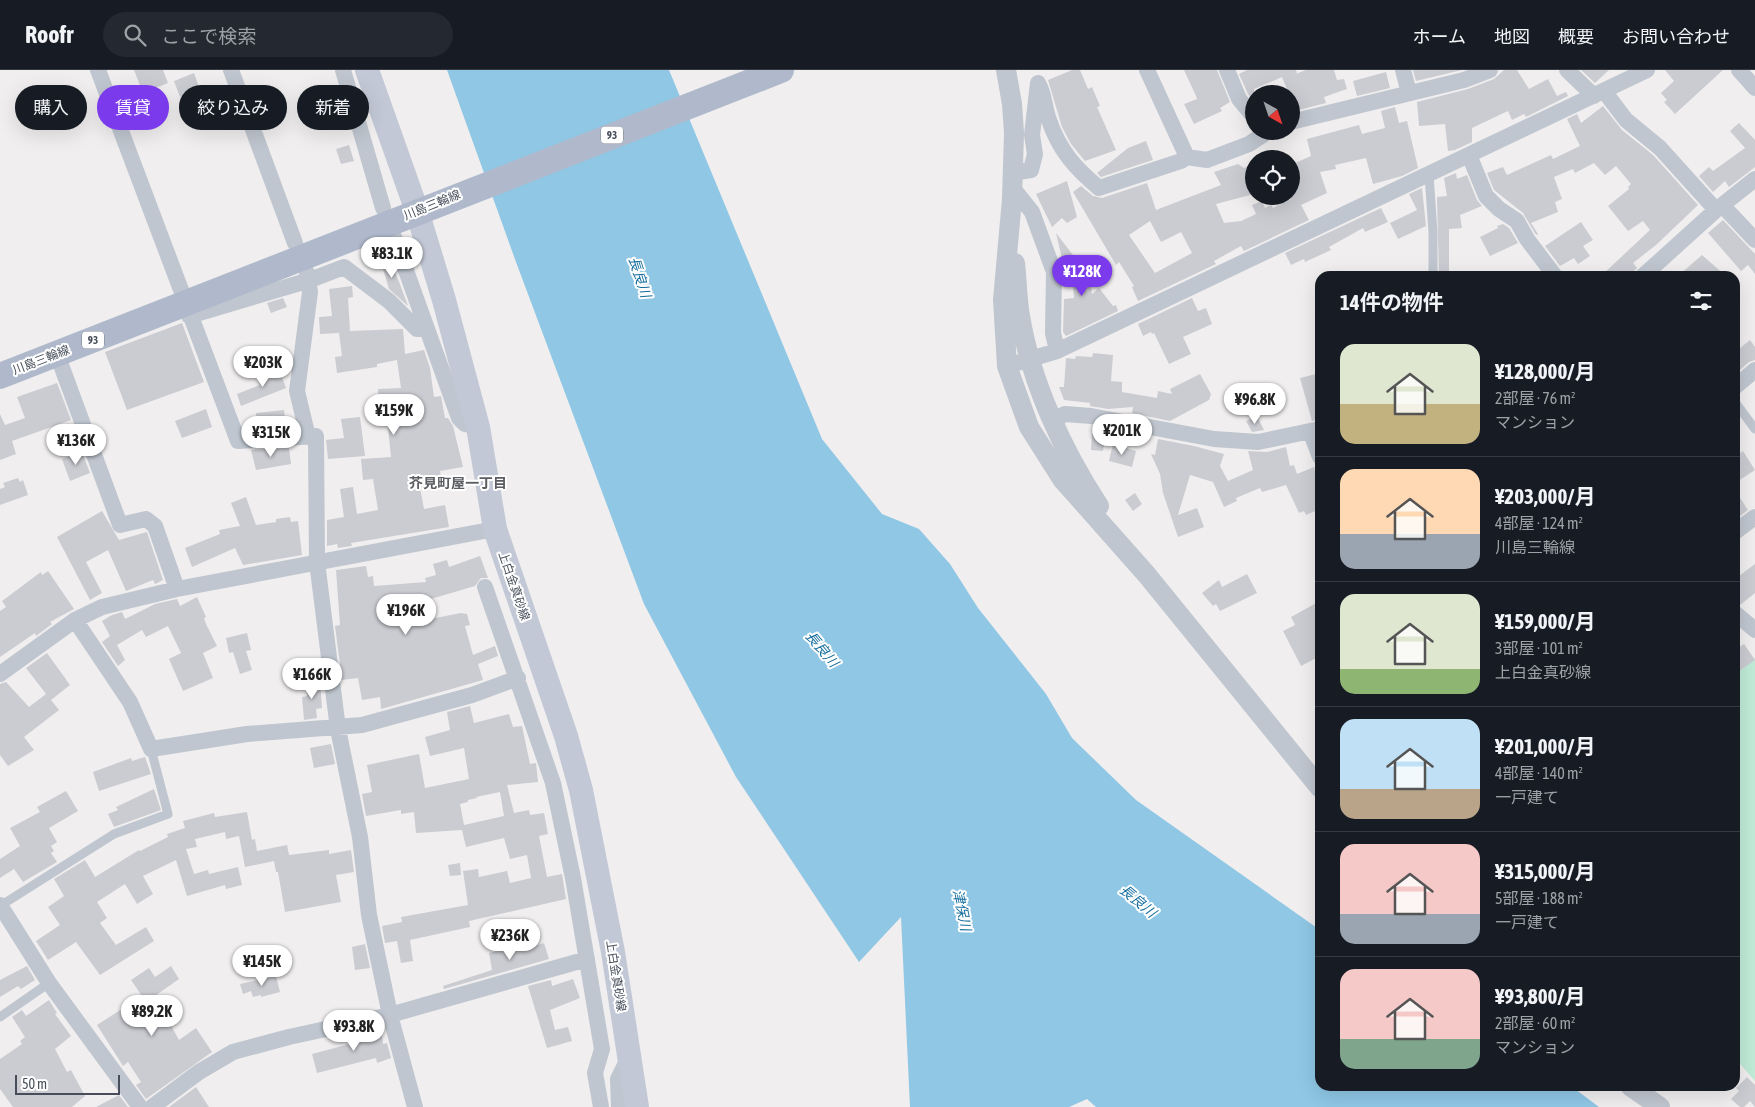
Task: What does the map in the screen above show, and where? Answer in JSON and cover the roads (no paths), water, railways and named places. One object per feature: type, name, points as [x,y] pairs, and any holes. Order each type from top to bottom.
[{"type":"main road","name":"上白金真砂線","points":[[367,70],[417,211],[468,384],[478,427],[495,529],[566,736],[581,790],[613,952],[637,1107]]},
{"type":"main road","name":"川島三輪線","points":[[0,376],[57,354],[187,310],[444,200],[781,70]]},
{"type":"street","points":[[98,70],[238,441],[316,436],[317,562],[338,729],[360,836],[369,914],[390,1016],[415,1107]]},
{"type":"street","points":[[231,70],[295,243]]},
{"type":"street","points":[[343,70],[383,208]]},
{"type":"street","points":[[1006,70],[1012,104],[1014,133],[1012,186],[1002,300],[1007,366],[1029,427],[1062,479],[1147,574],[1315,782]]},
{"type":"street","points":[[1147,70],[1187,157]]},
{"type":"street","points":[[1227,70],[1239,99],[1245,107]]},
{"type":"street","points":[[1403,70],[1409,93]]},
{"type":"street","points":[[1300,120],[1464,80],[1490,70]]},
{"type":"street","points":[[1567,70],[1599,93],[1626,120],[1660,148],[1719,208],[1755,240]]},
{"type":"street","points":[[1007,366],[1057,351],[1647,70]]},
{"type":"street","points":[[1739,70],[1755,88]]},
{"type":"street","points":[[1012,186],[1031,170],[1035,154],[1032,135],[1038,83],[1044,94],[1048,118],[1060,148],[1083,174],[1099,188],[1181,161],[1187,157],[1208,160],[1255,140]]},
{"type":"street","points":[[1469,155],[1486,196],[1499,209],[1517,221],[1527,240],[1551,271]]},
{"type":"street","points":[[1649,271],[1719,208],[1755,179]]},
{"type":"street","points":[[1012,186],[1032,212],[1054,272],[1053,333],[1057,351]]},
{"type":"street","points":[[1012,186],[1020,317],[1032,360],[1053,420],[1074,467],[1147,574]]},
{"type":"street","points":[[394,237],[459,418],[465,424],[478,427]]},
{"type":"street","points":[[187,310],[344,267],[389,301],[417,329],[427,329]]},
{"type":"street","points":[[308,277],[310,292],[297,391],[308,437]]},
{"type":"street","points":[[57,354],[120,525],[146,519],[155,526],[177,589]]},
{"type":"street","points":[[1740,383],[1755,370]]},
{"type":"street","points":[[1053,420],[1066,414],[1091,416],[1214,439],[1258,442],[1315,430]]},
{"type":"street","points":[[1740,528],[1755,517]]},
{"type":"street","points":[[0,674],[75,620],[102,608],[177,589],[495,529]]},
{"type":"street","points":[[486,587],[553,783],[566,840],[602,1049],[595,1072],[601,1107]]},
{"type":"street","points":[[1740,616],[1755,630]]},
{"type":"street","points":[[75,620],[130,702],[151,749],[247,734],[338,729],[425,709],[472,695],[518,678]]},
{"type":"street","points":[[0,905],[49,983],[140,1107]]},
{"type":"street","points":[[152,1107],[199,1072],[233,1052],[289,1037],[390,1016],[587,959]]},
{"type":"street","points":[[620,1107],[618,1079],[629,1056]]},
{"type":"street","points":[[1637,1091],[1660,1107]]},
{"type":"lane","points":[[1428,175],[1433,232],[1433,271]]},
{"type":"lane","points":[[1740,409],[1755,429]]},
{"type":"lane","points":[[0,905],[114,834],[168,814],[151,749]]},
{"type":"lane","points":[[0,1017],[49,983]]},
{"type":"water","points":[[447,70],[669,70],[822,439],[882,514],[919,529],[950,564],[978,608],[1046,694],[1072,738],[1136,800],[1315,926],[1315,1091],[1578,1091],[1599,1107],[1096,1107],[1087,1099],[1069,1107],[910,1107],[901,917],[859,962],[736,777],[644,604],[516,262]]},
{"type":"district","name":"芥見町屋一丁目","points":[[458,483]]},
{"type":"water label","name":"長良川","points":[[640,277]]},
{"type":"water label","name":"長良川","points":[[822,649]]},
{"type":"water label","name":"長良川","points":[[1138,901]]},
{"type":"water label","name":"津保川","points":[[962,910]]}]
